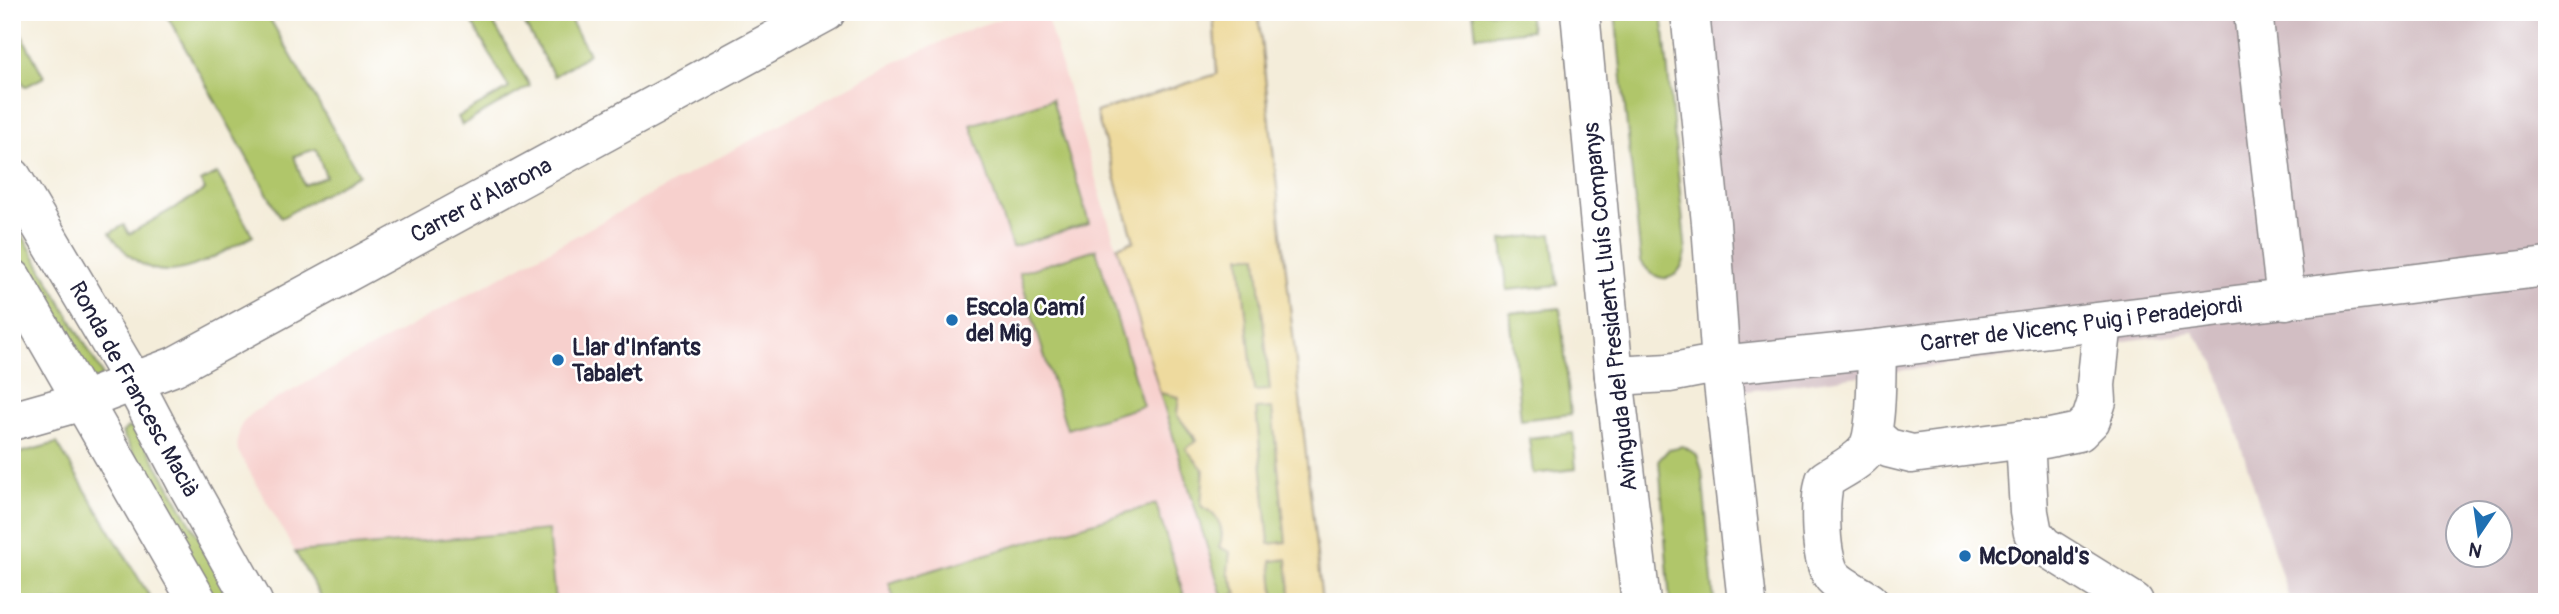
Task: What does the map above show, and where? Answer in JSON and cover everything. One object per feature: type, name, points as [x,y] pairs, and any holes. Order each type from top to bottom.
[{"type":"street","name":"Carrer d'Alarona","points":[[12,421],[83,401],[175,366],[826,12]]},
{"type":"street","name":"Avinguda del President Lluís Companys","points":[[1580,12],[1614,376],[1641,602]]},
{"type":"street","points":[[1690,12],[1711,223],[1710,366],[1747,602]]},
{"type":"street","points":[[2253,12],[2286,300]]},
{"type":"street","name":"Ronda de Francesc Macià","points":[[12,177],[134,383],[253,602]]},
{"type":"street","name":"Carrer de Vicenç Puig i Peradejordi","points":[[1614,376],[1669,373],[1710,366],[1877,349],[2547,267]]},
{"type":"street","name":"Ronda de Francesc Macià","points":[[12,278],[198,602]]},
{"type":"street","points":[[1873,435],[1888,448],[1912,454],[2025,439],[2045,439],[2079,432],[2091,420],[2096,401],[2103,322]]},
{"type":"street","points":[[1870,602],[1835,579],[1826,566],[1821,495],[1825,480],[1857,460],[1868,449],[1873,435],[1877,349]]},
{"type":"street","points":[[2025,439],[2029,512],[2033,533],[2044,546],[2134,602]]},
{"type":"shaded area","points":[[1021,12],[1045,12],[1224,602],[555,602],[548,530],[295,552],[238,451],[241,425],[253,412],[887,66],[973,28]]},
{"type":"shaded area","points":[[1702,12],[2547,12],[2547,602],[2290,602],[2215,363],[2193,332],[1739,392]]},
{"type":"green space","points":[[165,12],[266,12],[359,174],[281,218]],"holes":[[[316,149],[326,177],[304,185],[294,156]]]},
{"type":"green space","points":[[466,12],[487,12],[530,86],[462,125],[458,117],[509,88]]},
{"type":"green space","points":[[518,12],[566,12],[589,54],[554,76]]},
{"type":"green space","points":[[1473,12],[1528,12],[1531,30],[1476,36]]},
{"type":"green space","points":[[1615,12],[1662,12],[1686,253],[1679,271],[1667,278],[1654,275],[1641,261]]},
{"type":"green space","points":[[12,17],[44,77],[25,87],[12,64]]},
{"type":"green space","points":[[1052,99],[1089,223],[1012,247],[971,125]]},
{"type":"green space","points":[[217,173],[253,236],[195,265],[161,271],[144,265],[127,253],[110,233],[124,225],[129,234],[205,190],[201,182]]},
{"type":"green space","points":[[12,217],[100,370],[102,375],[98,381],[88,377],[12,246]]},
{"type":"green space","points":[[1552,234],[1558,285],[1507,290],[1502,240]]},
{"type":"green space","points":[[1096,249],[1143,406],[1067,429],[1019,273]]},
{"type":"green space","points":[[1257,255],[1270,390],[1254,392],[1240,257]]},
{"type":"green space","points":[[1560,308],[1571,414],[1521,420],[1510,313]]},
{"type":"green space","points":[[1160,393],[1179,397],[1177,415],[1194,438],[1201,457],[1201,506],[1214,512],[1220,524],[1222,539],[1230,552],[1228,572],[1237,594],[1223,599]]},
{"type":"green space","points":[[1272,408],[1286,542],[1269,544],[1256,409]]},
{"type":"green space","points":[[128,427],[137,430],[236,602],[216,602],[122,433]]},
{"type":"green space","points":[[1573,433],[1576,469],[1533,474],[1529,438]]},
{"type":"green space","points":[[57,443],[153,602],[12,602],[12,455]]},
{"type":"green space","points":[[1683,446],[1697,455],[1702,471],[1714,602],[1670,602],[1659,460],[1669,449]]},
{"type":"green space","points":[[1156,504],[1186,602],[895,602],[889,583]]},
{"type":"green space","points":[[548,530],[555,602],[324,602],[295,552]]},
{"type":"green space","points":[[1287,559],[1291,602],[1275,602],[1271,561]]},
{"type":"sand","points":[[1213,12],[1258,12],[1322,602],[1291,602],[1287,559],[1271,561],[1275,602],[1224,602],[1223,599],[1237,593],[1228,572],[1230,552],[1219,547],[1222,534],[1219,523],[1212,513],[1201,506],[1204,470],[1186,449],[1197,440],[1177,415],[1179,397],[1160,393],[1117,247],[1134,241],[1096,112],[1217,74]],"holes":[[[1240,256],[1257,256],[1270,390],[1254,391]],[[1272,408],[1286,542],[1269,544],[1256,409]]]},
{"type":"place","name":"Escola Camí del Mig","points":[[952,320]]},
{"type":"place","name":"Llar d'Infants Tabalet","points":[[558,360]]},
{"type":"place","name":"McDonald's","points":[[1965,556]]}]
